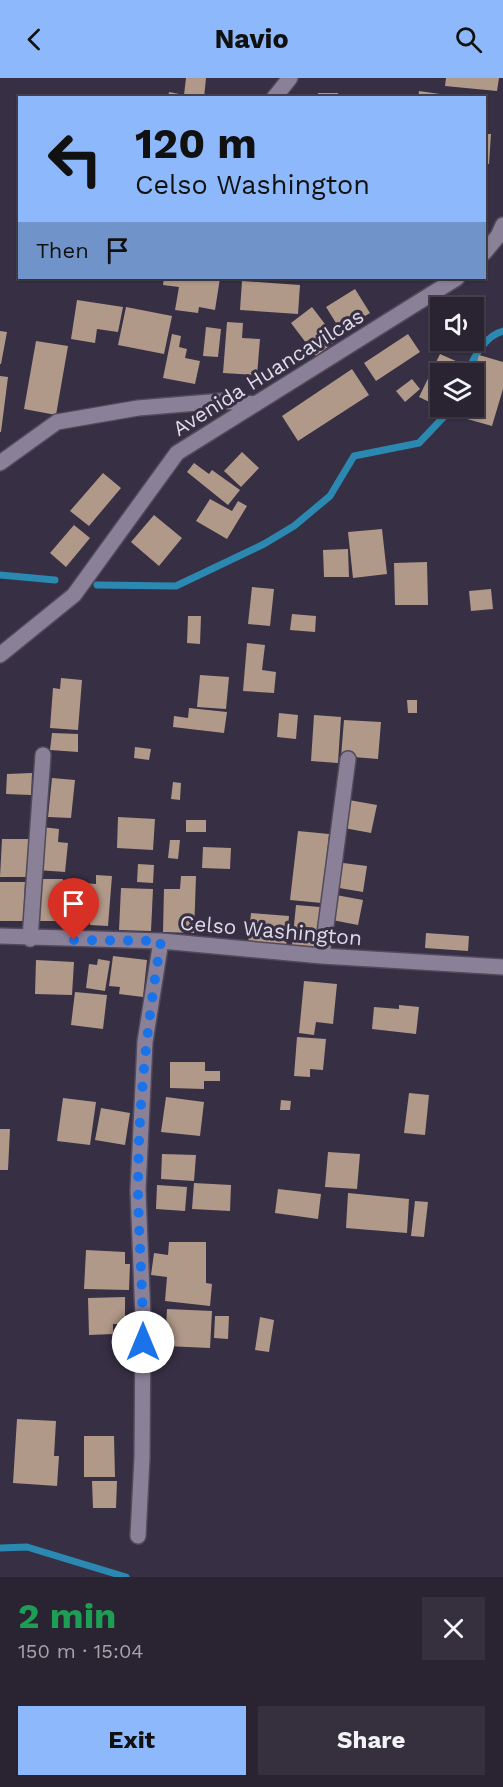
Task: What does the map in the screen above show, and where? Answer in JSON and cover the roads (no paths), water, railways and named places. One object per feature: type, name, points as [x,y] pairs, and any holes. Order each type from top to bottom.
[{"type":"street","points":[[276,96],[290,78]]},
{"type":"street","points":[[486,251],[498,236],[503,225]]},
{"type":"street","name":"Avenida Huancavilcas","points":[[0,655],[74,596],[177,453],[456,279]]},
{"type":"street","points":[[0,463],[57,422],[159,406],[222,401],[255,404]]},
{"type":"street","points":[[30,939],[44,755]]},
{"type":"street","points":[[322,957],[348,759]]},
{"type":"street","name":"Celso Washington","points":[[0,936],[30,939],[161,941],[322,957],[503,967]]},
{"type":"street","points":[[138,1536],[142,1458],[143,1319],[138,1190],[140,1138],[145,1042],[161,941]]},
{"type":"waterway","points":[[472,363],[486,342],[503,331]]},
{"type":"waterway","points":[[97,585],[176,586],[264,544],[294,526],[330,496],[354,456],[419,443],[444,417]]},
{"type":"waterway","points":[[0,575],[55,580]]},
{"type":"waterway","points":[[0,1548],[27,1547],[126,1577]]}]
